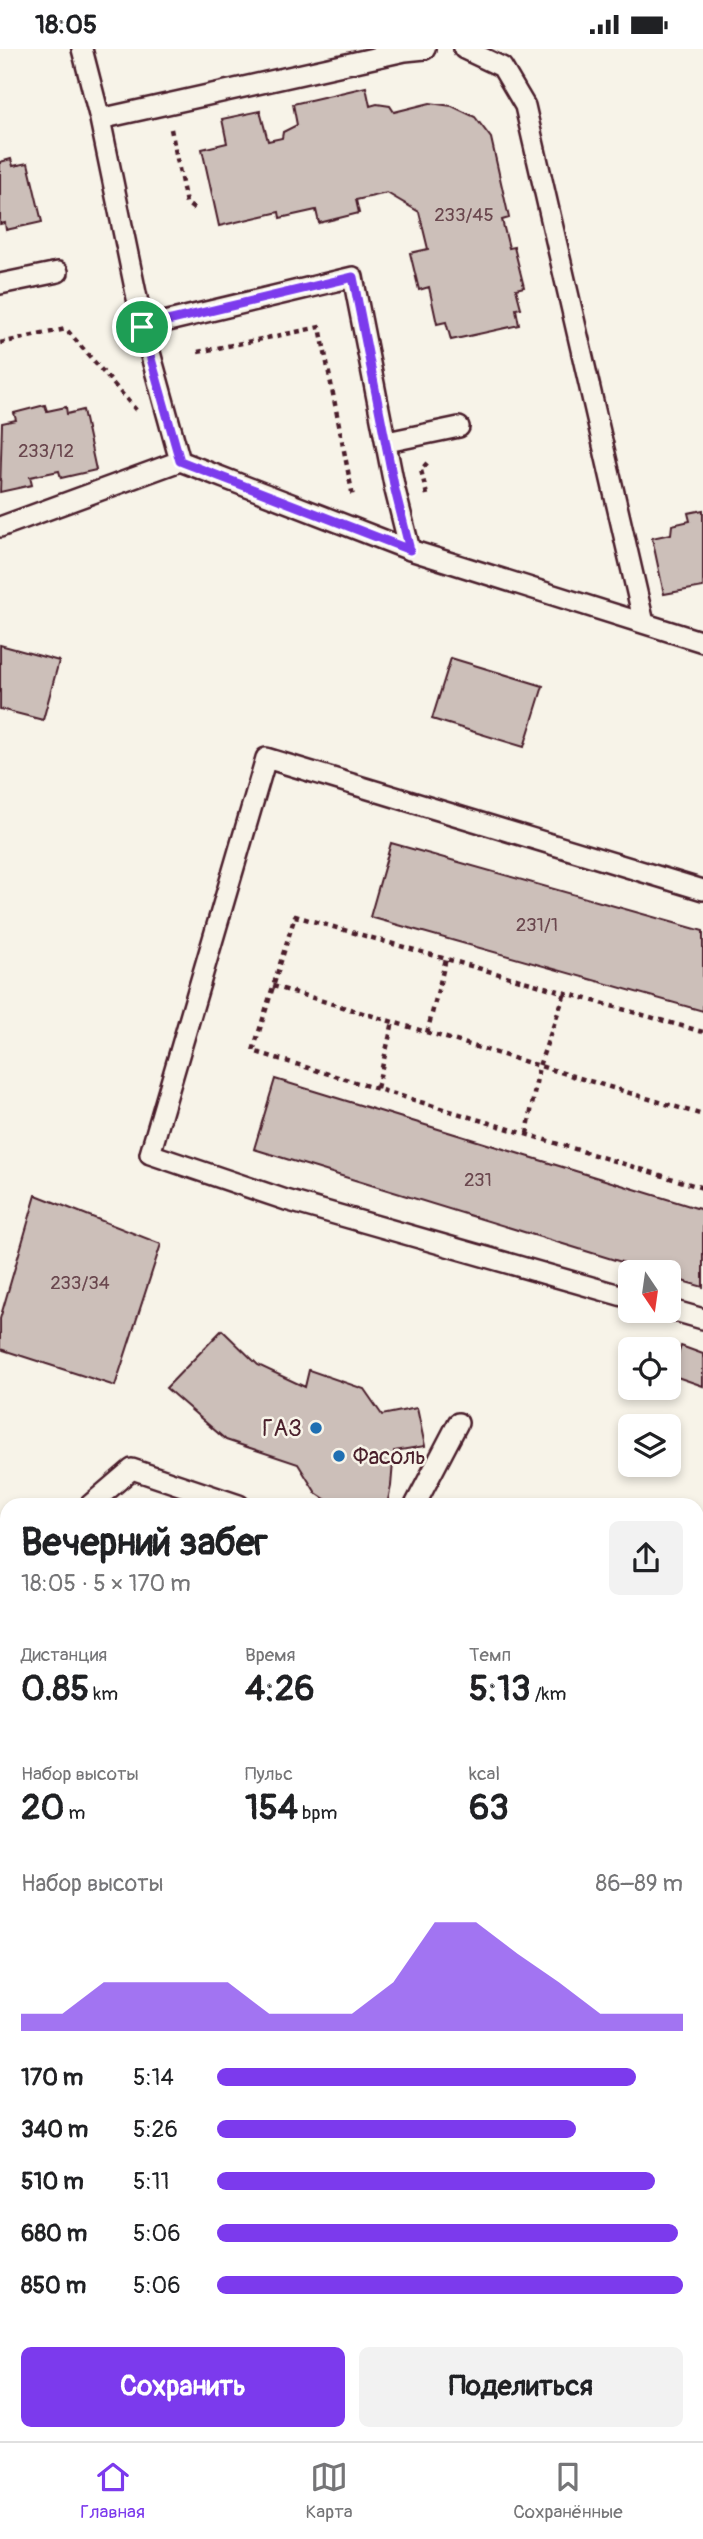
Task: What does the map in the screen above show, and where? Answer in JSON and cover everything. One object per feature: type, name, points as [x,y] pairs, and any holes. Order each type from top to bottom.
[{"type":"lane","points":[[82,49],[100,119],[142,327],[180,461]]},
{"type":"lane","points":[[100,119],[405,51],[425,49]]},
{"type":"lane","points":[[464,49],[502,67],[525,106],[644,623]]},
{"type":"lane","points":[[0,284],[58,272]]},
{"type":"lane","points":[[142,327],[353,277],[395,490],[410,550]]},
{"type":"lane","points":[[387,442],[459,427]]},
{"type":"lane","points":[[0,527],[180,461],[410,550],[703,642]]},
{"type":"lane","points":[[674,632],[703,627]]},
{"type":"lane","points":[[618,1295],[286,1200],[150,1154],[266,758],[703,890]]},
{"type":"lane","points":[[681,1313],[703,1319]]},
{"type":"lane","points":[[419,1498],[458,1423]]},
{"type":"lane","points":[[98,1498],[132,1469],[218,1498]]},
{"type":"path","points":[[166,104],[186,203],[197,211]]},
{"type":"path","points":[[198,352],[320,327],[353,497]]},
{"type":"path","points":[[0,343],[66,329],[136,410]]},
{"type":"path","points":[[427,495],[421,470],[432,456]]},
{"type":"path","points":[[702,1186],[253,1051],[295,916],[703,1032]]},
{"type":"path","points":[[427,1033],[446,959]]},
{"type":"path","points":[[273,986],[703,1115]]},
{"type":"path","points":[[527,1134],[539,1066],[565,993]]},
{"type":"path","points":[[377,1088],[393,1022]]},
{"type":"building","points":[[366,87],[370,106],[390,106],[394,112],[430,103],[452,106],[475,117],[491,138],[509,218],[502,220],[509,248],[514,247],[524,287],[516,289],[521,308],[516,309],[519,325],[451,340],[446,322],[437,324],[429,287],[419,290],[410,253],[428,249],[419,212],[387,193],[356,200],[359,213],[319,223],[316,210],[280,218],[279,212],[219,226],[202,149],[227,143],[222,119],[260,111],[268,141],[282,138],[283,132],[297,125],[293,104]]},
{"type":"building","points":[[11,159],[13,166],[28,163],[42,222],[6,230],[5,223],[0,224],[0,162]]},
{"type":"building","points":[[45,405],[47,411],[66,407],[67,414],[83,410],[96,470],[61,478],[59,471],[30,477],[32,485],[0,492],[2,423],[16,420],[14,413]]},
{"type":"building","points":[[703,510],[703,587],[664,594],[652,538],[671,534],[672,525],[690,521],[688,513]]},
{"type":"building","points":[[0,645],[59,661],[43,720],[0,709]]},
{"type":"building","points":[[451,658],[543,686],[524,747],[432,719]]},
{"type":"building","points":[[391,843],[703,931],[703,1011],[370,917]]},
{"type":"building","points":[[275,1079],[703,1210],[703,1287],[681,1281],[681,1260],[618,1261],[254,1149]]},
{"type":"building","points":[[36,1195],[161,1244],[115,1386],[0,1349],[0,1319]]},
{"type":"building","name":"ГАЗ","points":[[222,1330],[258,1365],[305,1387],[309,1370],[364,1389],[382,1415],[417,1408],[425,1446],[394,1451],[388,1498],[324,1498],[316,1493],[298,1464],[226,1440],[166,1388]]},
{"type":"building","points":[[681,1346],[703,1354],[703,1386],[681,1378]]},
{"type":"place","name":"ГАЗ","points":[[316,1428]]},
{"type":"place","name":"Фасоль","points":[[339,1456]]},
{"type":"route","points":[[353,277],[395,490],[410,550],[180,461],[142,327],[353,277]]}]
